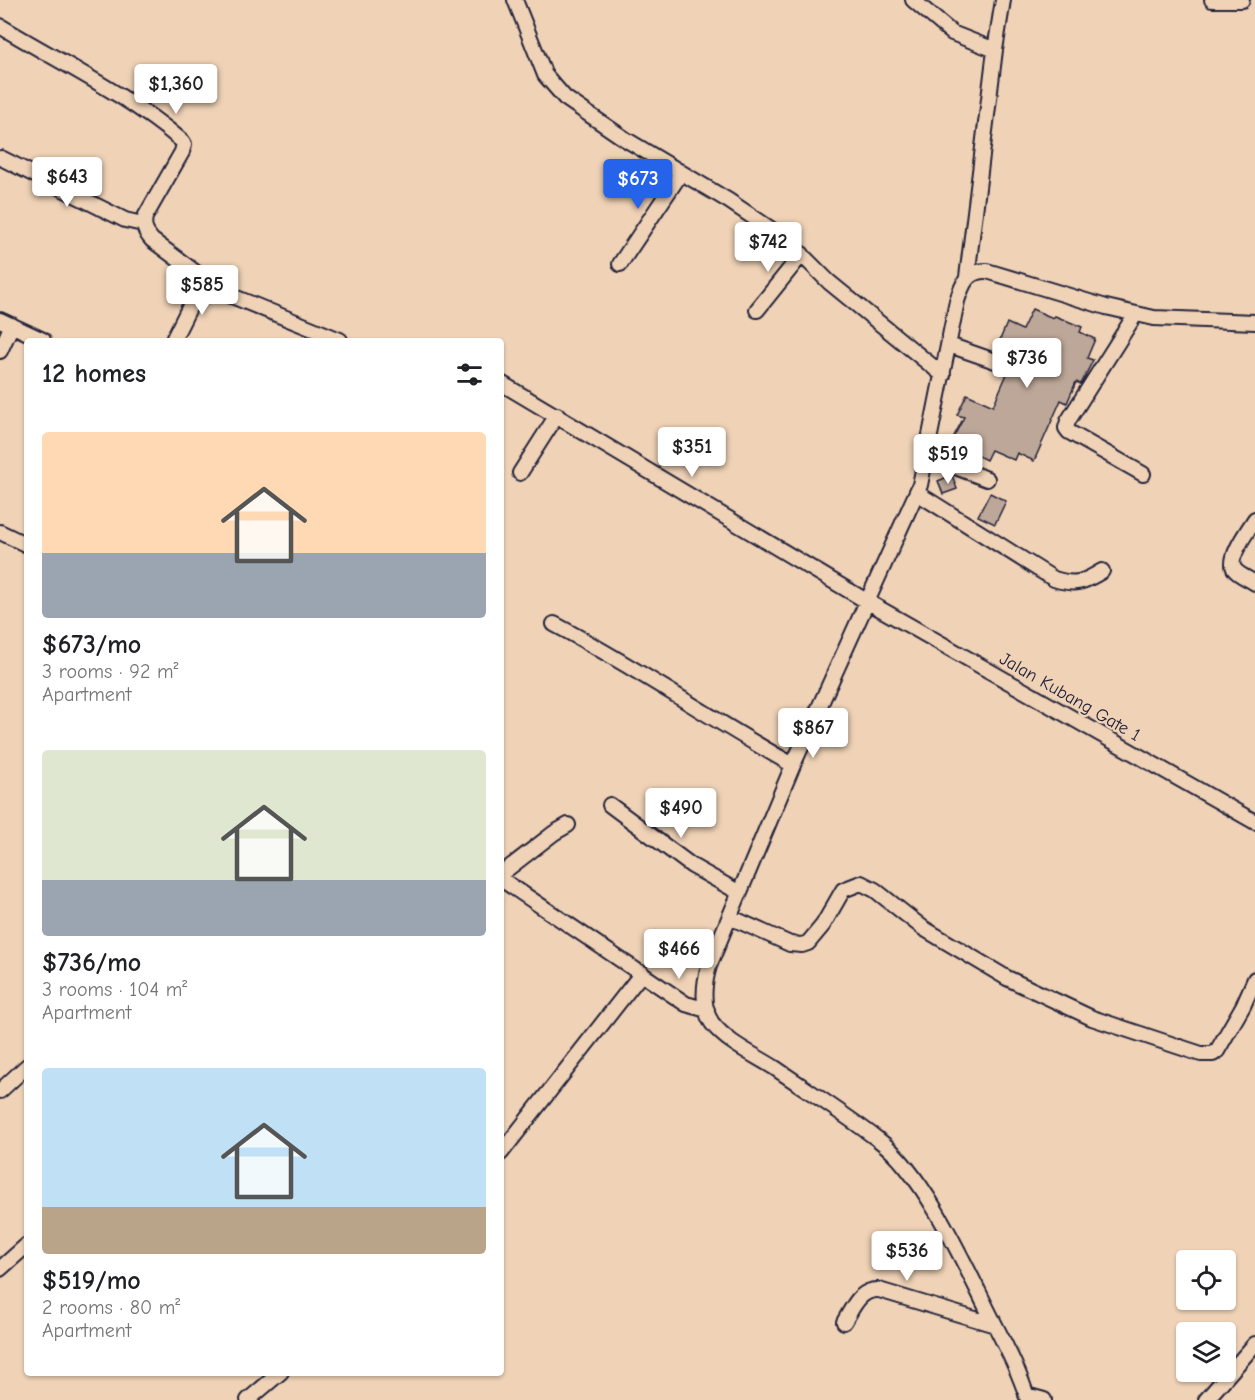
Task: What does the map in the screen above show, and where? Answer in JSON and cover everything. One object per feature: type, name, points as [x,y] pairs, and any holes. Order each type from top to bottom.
[{"type":"street","points":[[515,0],[539,63],[552,85],[565,98],[591,117],[766,225],[802,254],[829,282],[943,375]]},
{"type":"street","points":[[913,0],[952,33],[994,50]]},
{"type":"street","points":[[1003,0],[994,50],[968,277],[957,302],[927,456],[917,493],[793,765],[709,966],[706,979],[707,1010],[711,1021],[726,1036],[882,1142],[905,1167],[928,1199],[951,1239],[995,1325],[1027,1397],[1044,1400]]},
{"type":"street","points":[[1212,0],[1242,0]]},
{"type":"street","points":[[0,26],[91,78],[162,124],[182,141],[184,144],[182,152],[145,217],[143,224],[152,240],[222,292],[335,338]]},
{"type":"street","points":[[1,158],[125,220],[143,224]]},
{"type":"street","points":[[620,264],[681,173]]},
{"type":"street","points":[[758,310],[802,254]]},
{"type":"street","points":[[968,277],[981,271],[993,273],[1135,315],[1175,320],[1255,322]]},
{"type":"street","points":[[174,338],[204,278]]},
{"type":"street","points":[[1135,315],[1068,421],[1066,428],[1069,432],[1143,474]]},
{"type":"street","points":[[0,351],[6,322],[39,338]]},
{"type":"street","points":[[949,345],[995,361]]},
{"type":"street","name":"Jalan Kubang Gate 1","points":[[504,384],[868,602],[1255,822]]},
{"type":"street","points":[[520,473],[556,415]]},
{"type":"street","points":[[927,456],[987,479]]},
{"type":"street","points":[[917,493],[1054,579],[1077,583],[1102,571]]},
{"type":"street","points":[[1255,519],[1233,559],[1233,567],[1255,583]]},
{"type":"street","points":[[0,532],[24,544]]},
{"type":"street","points":[[554,624],[607,652],[793,765]]},
{"type":"street","points":[[610,805],[692,866],[740,893]]},
{"type":"street","points":[[504,872],[554,832],[568,825]]},
{"type":"street","points":[[504,881],[686,1004],[707,1010]]},
{"type":"street","points":[[730,917],[790,944],[802,945],[808,943],[823,925],[843,890],[861,883],[875,890],[923,928],[1006,978],[1082,1014],[1201,1054],[1213,1054],[1217,1051],[1243,1006],[1255,979]]},
{"type":"street","points":[[504,1149],[642,973]]},
{"type":"street","points":[[0,1091],[24,1069]]},
{"type":"street","points":[[0,1269],[24,1248]]},
{"type":"street","points":[[844,1322],[861,1296],[870,1290],[879,1290],[995,1325]]},
{"type":"street","points":[[1206,1400],[1255,1344]]},
{"type":"street","points":[[248,1400],[276,1376]]},
{"type":"building","points":[[1032,309],[1082,327],[1080,332],[1095,339],[1087,358],[1093,360],[1081,384],[1076,382],[1067,403],[1061,400],[1034,461],[1017,453],[1014,460],[991,450],[986,460],[951,442],[964,417],[957,415],[967,394],[993,406],[1007,374],[1002,372],[1012,348],[999,342],[1007,323],[1022,330]]},
{"type":"building","points":[[952,475],[957,489],[943,494],[938,481]]},
{"type":"building","points":[[990,493],[1006,501],[995,524],[978,516]]}]
